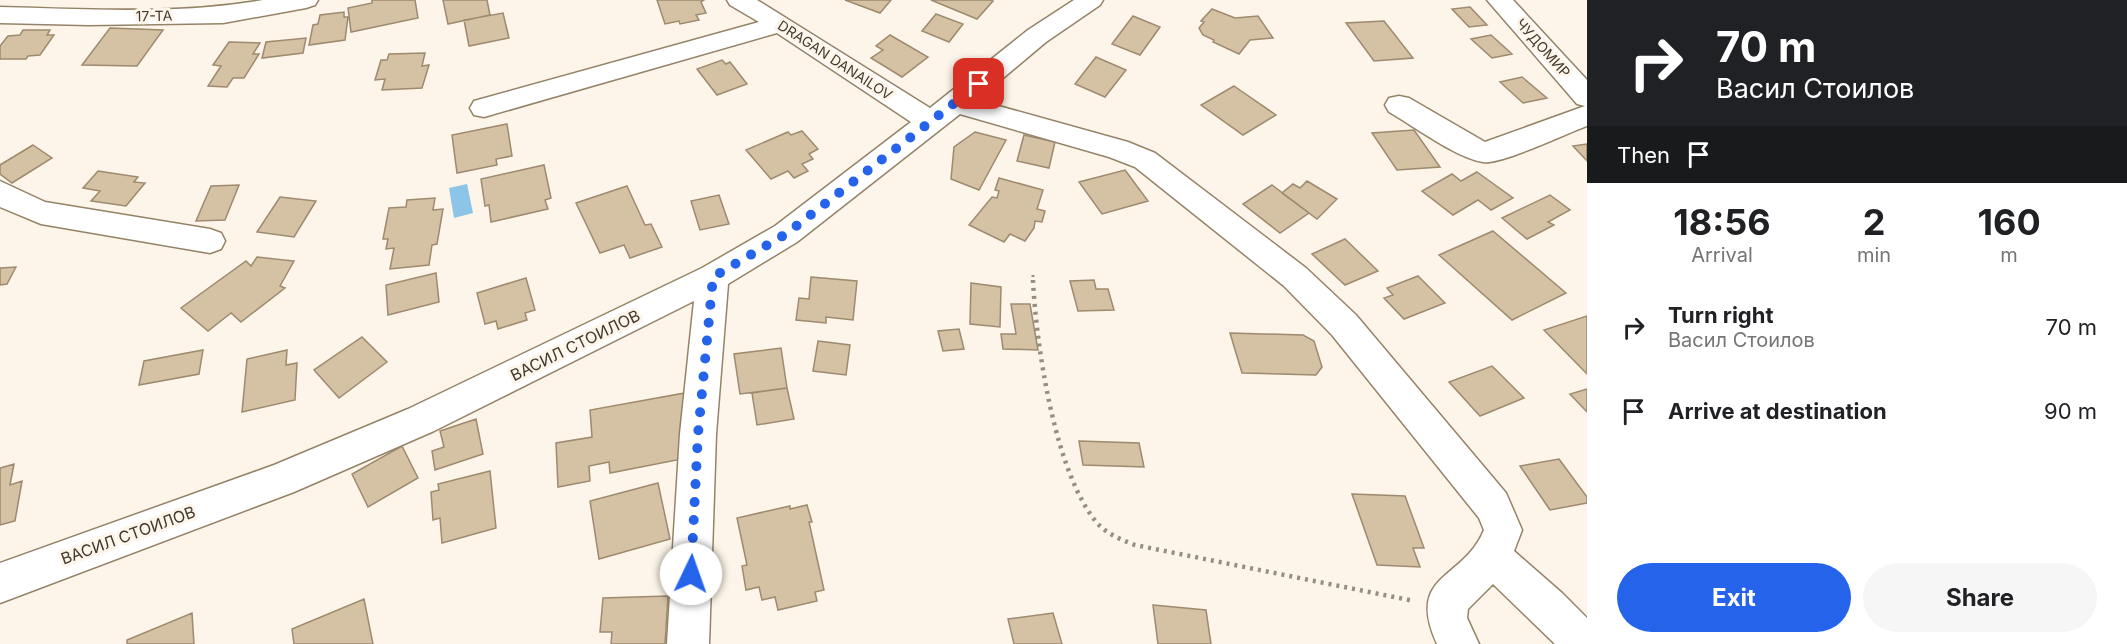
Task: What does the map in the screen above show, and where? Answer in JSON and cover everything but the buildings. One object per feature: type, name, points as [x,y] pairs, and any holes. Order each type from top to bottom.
[{"type":"street","name":"17-ТА","points":[[0,15],[89,17],[223,15],[306,0]]},
{"type":"street","name":"DRAGAN DANAILOV","points":[[739,0],[942,112],[1118,149],[1145,160],[1296,277],[1344,326],[1493,506],[1503,530],[1492,557]]},
{"type":"street","name":"ВАСИЛ СТОИЛОВ","points":[[0,584],[281,480],[399,429],[713,277],[786,234],[1037,36],[1091,0]]},
{"type":"street","name":"ЧУДОМИР","points":[[1498,0],[1587,97]]},
{"type":"street","points":[[484,108],[781,24]]},
{"type":"street","points":[[1399,105],[1472,148],[1484,152],[1587,115]]},
{"type":"street","points":[[7,196],[41,213],[210,242]]},
{"type":"street","points":[[688,644],[698,434],[713,277]]},
{"type":"street","points":[[1458,644],[1447,620],[1448,600],[1492,557],[1548,607],[1583,644]]},
{"type":"path","points":[[1033,275],[1033,296],[1045,381],[1073,485],[1095,520],[1114,538],[1135,545],[1447,608]]},
{"type":"water","points":[[467,184],[473,213],[454,218],[449,188]]},
{"type":"route","points":[[691,574],[698,434],[713,277],[786,234],[979,84]]}]
